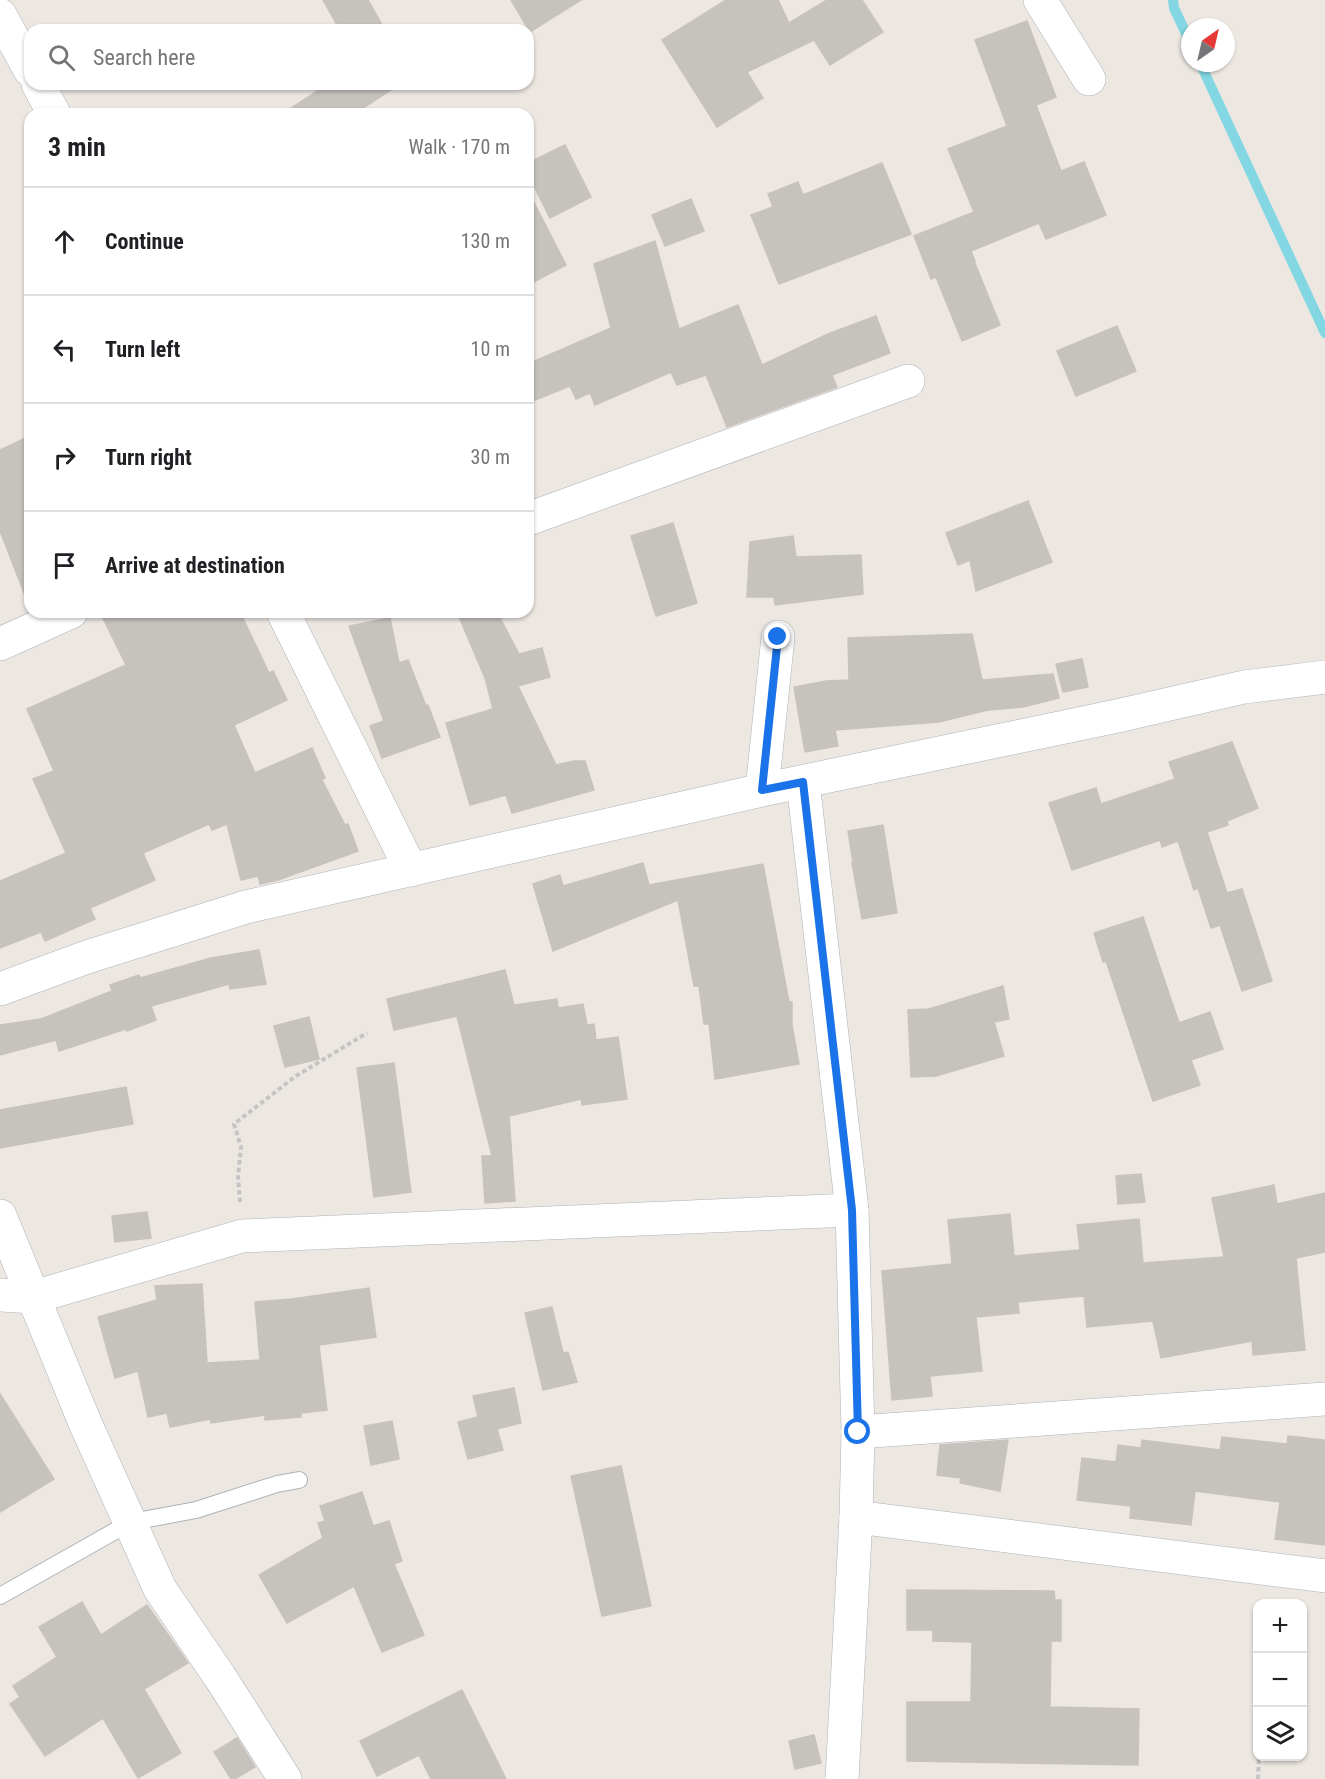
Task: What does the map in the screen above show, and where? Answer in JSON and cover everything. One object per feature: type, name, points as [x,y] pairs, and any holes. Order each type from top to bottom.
[{"type":"street","points":[[1040,0],[1089,79]]},
{"type":"street","points":[[0,15],[24,59]]},
{"type":"street","points":[[41,90],[51,108]]},
{"type":"street","points":[[534,517],[908,381]]},
{"type":"street","points":[[0,645],[58,618]]},
{"type":"street","points":[[293,618],[411,870]]},
{"type":"street","points":[[762,790],[778,637]]},
{"type":"street","points":[[0,989],[87,957],[246,907],[762,790],[1117,716],[1244,687],[1325,676]]},
{"type":"street","points":[[803,782],[852,1210],[858,1432],[856,1517],[842,1779]]},
{"type":"street","points":[[0,1295],[34,1297],[242,1236],[852,1210]]},
{"type":"street","points":[[0,1216],[86,1425],[160,1589],[285,1779]]},
{"type":"street","points":[[858,1432],[1325,1400]]},
{"type":"street","points":[[856,1517],[1325,1576]]},
{"type":"lane","points":[[0,1596],[131,1522],[196,1510],[277,1484],[299,1480]]},
{"type":"path","points":[[242,1236],[238,1178],[241,1147],[234,1124],[296,1076],[367,1033]]},
{"type":"path","points":[[1258,1779],[1259,1761]]},
{"type":"building","points":[[323,0],[368,0],[382,24],[337,24]]},
{"type":"building","points":[[511,0],[581,0],[534,29],[534,24],[525,24]]},
{"type":"building","points":[[726,0],[778,0],[789,23],[827,0],[862,0],[883,32],[830,65],[814,40],[747,72],[763,98],[717,127],[662,40]]},
{"type":"building","points":[[1027,21],[1056,97],[1036,105],[1061,171],[1084,162],[1106,215],[1046,239],[1039,223],[971,251],[1000,325],[962,341],[936,277],[931,279],[914,236],[974,212],[948,149],[1007,126],[975,40]]},
{"type":"building","points":[[319,90],[391,90],[363,108],[291,108]]},
{"type":"building","points":[[565,145],[591,197],[550,218],[534,186],[534,160]]},
{"type":"building","points":[[882,163],[911,234],[779,284],[751,215],[773,207],[768,194],[798,182],[803,195]]},
{"type":"building","points":[[691,199],[704,231],[665,246],[652,215]]},
{"type":"building","points":[[534,203],[566,265],[534,282]]},
{"type":"building","points":[[655,241],[679,329],[738,305],[762,365],[828,334],[876,316],[890,353],[832,375],[837,387],[727,427],[706,375],[677,385],[671,372],[595,405],[590,393],[576,399],[570,386],[534,401],[534,361],[611,328],[594,264]]},
{"type":"building","points":[[1117,326],[1136,371],[1076,396],[1057,351]]},
{"type":"building","points":[[24,439],[24,593],[0,531],[0,450]]},
{"type":"building","points":[[1028,501],[1052,562],[976,591],[970,560],[958,565],[946,533]]},
{"type":"building","points":[[673,523],[697,603],[656,616],[631,536]]},
{"type":"building","points":[[793,536],[796,557],[861,555],[863,594],[775,605],[774,597],[747,597],[750,542]]},
{"type":"building","points":[[103,618],[243,618],[269,673],[273,671],[287,700],[234,725],[255,773],[312,748],[325,778],[322,780],[345,825],[348,824],[358,851],[278,880],[260,884],[258,876],[241,880],[227,824],[212,830],[209,824],[143,853],[155,880],[90,908],[95,919],[45,941],[41,932],[0,948],[0,881],[66,853],[33,779],[54,771],[27,709],[126,665]]},
{"type":"building","points":[[390,618],[399,663],[408,660],[440,737],[382,758],[370,726],[384,721],[349,626]]},
{"type":"building","points":[[460,618],[500,618],[519,654],[542,648],[550,677],[518,686],[556,765],[585,761],[594,790],[512,813],[506,795],[470,805],[446,723],[493,709],[485,678]]},
{"type":"building","points":[[972,634],[982,680],[1053,674],[1059,698],[1023,707],[988,710],[939,722],[835,730],[838,746],[805,752],[794,687],[826,681],[849,680],[848,638]]},
{"type":"building","points":[[1082,659],[1088,687],[1063,692],[1056,664]]},
{"type":"building","points":[[1232,742],[1258,808],[1227,821],[1228,825],[1207,832],[1227,893],[1242,889],[1272,981],[1242,991],[1220,925],[1211,928],[1198,888],[1194,890],[1178,841],[1162,847],[1160,840],[1072,870],[1049,803],[1096,788],[1101,804],[1175,779],[1169,762]]},
{"type":"building","points":[[883,825],[897,913],[862,919],[848,831]]},
{"type":"building","points":[[643,863],[649,885],[763,864],[789,1002],[792,1002],[792,1025],[799,1064],[715,1079],[709,1024],[704,1024],[699,986],[694,986],[678,900],[553,951],[533,884],[560,875],[563,886]]},
{"type":"building","points":[[1143,917],[1179,1023],[1210,1012],[1223,1049],[1191,1060],[1200,1085],[1153,1101],[1106,961],[1103,962],[1094,933]]},
{"type":"building","points":[[259,950],[266,984],[230,989],[229,984],[151,1006],[156,1020],[59,1051],[56,1040],[0,1055],[0,1025],[41,1019],[112,991],[110,985],[139,975],[140,978],[211,958]]},
{"type":"building","points":[[505,970],[514,1005],[557,999],[558,1008],[583,1004],[587,1025],[594,1024],[596,1040],[618,1037],[627,1099],[582,1105],[581,1099],[509,1116],[515,1201],[485,1203],[482,1156],[492,1156],[457,1016],[394,1030],[387,999]]},
{"type":"building","points":[[1003,986],[1009,1019],[994,1022],[1004,1056],[936,1076],[911,1077],[908,1010],[929,1009]]},
{"type":"building","points":[[309,1017],[319,1059],[285,1067],[274,1026]]},
{"type":"building","points":[[394,1063],[411,1192],[374,1197],[357,1068]]},
{"type":"building","points":[[126,1087],[133,1124],[0,1148],[0,1110]]},
{"type":"building","points":[[1141,1174],[1145,1202],[1118,1204],[1116,1176]]},
{"type":"building","points":[[1274,1185],[1277,1204],[1325,1193],[1325,1252],[1296,1258],[1305,1350],[1253,1355],[1252,1341],[1161,1358],[1153,1321],[1087,1327],[1084,1296],[1018,1302],[1019,1313],[976,1317],[982,1371],[930,1376],[932,1396],[892,1400],[882,1271],[952,1264],[948,1220],[1010,1214],[1014,1256],[1080,1250],[1077,1225],[1139,1219],[1143,1263],[1224,1257],[1212,1198]]},
{"type":"building","points":[[147,1212],[151,1238],[115,1242],[112,1216]]},
{"type":"building","points":[[202,1284],[207,1363],[260,1360],[255,1302],[369,1288],[376,1337],[319,1345],[327,1410],[301,1413],[301,1417],[265,1420],[265,1415],[211,1423],[210,1419],[170,1427],[167,1413],[148,1417],[138,1371],[115,1378],[98,1317],[157,1300],[155,1286]]},
{"type":"building","points":[[552,1307],[563,1353],[568,1352],[577,1382],[543,1390],[525,1313]]},
{"type":"building","points":[[514,1388],[521,1423],[497,1429],[503,1450],[468,1459],[458,1422],[478,1417],[473,1396]]},
{"type":"building","points":[[0,1394],[54,1479],[0,1512]]},
{"type":"building","points":[[392,1421],[399,1459],[371,1465],[364,1426]]},
{"type":"building","points":[[1288,1436],[1325,1440],[1325,1545],[1275,1539],[1280,1502],[1195,1491],[1191,1525],[1130,1518],[1131,1506],[1077,1500],[1082,1458],[1116,1462],[1118,1445],[1141,1448],[1142,1440],[1220,1450],[1222,1437],[1287,1444]]},
{"type":"building","points":[[1008,1440],[1000,1491],[960,1483],[961,1478],[937,1475],[940,1445]]},
{"type":"building","points":[[621,1466],[651,1606],[602,1616],[571,1476]]},
{"type":"building","points":[[362,1492],[373,1526],[389,1521],[402,1561],[394,1564],[424,1635],[382,1652],[354,1586],[287,1623],[259,1575],[323,1538],[318,1523],[325,1521],[320,1506]]},
{"type":"building","points":[[907,1590],[1054,1591],[1055,1600],[1061,1600],[1061,1641],[1051,1641],[1050,1707],[1139,1709],[1138,1765],[907,1761],[907,1702],[971,1702],[972,1642],[933,1641],[933,1630],[907,1630]]},
{"type":"building","points":[[82,1602],[101,1635],[147,1605],[188,1663],[144,1689],[181,1753],[138,1778],[103,1718],[45,1756],[10,1704],[20,1697],[13,1686],[57,1657],[39,1627]]},
{"type":"building","points":[[462,1690],[506,1779],[431,1779],[419,1755],[377,1776],[360,1741]]},
{"type":"building","points":[[814,1735],[821,1763],[795,1769],[789,1741]]},
{"type":"building","points":[[237,1738],[255,1767],[231,1779],[214,1752]]},
{"type":"waterway","points":[[1173,0],[1181,23]]},
{"type":"waterway","points":[[1204,72],[1325,333]]},
{"type":"route","points":[[778,637],[762,790],[803,782],[852,1210],[858,1432]]}]
